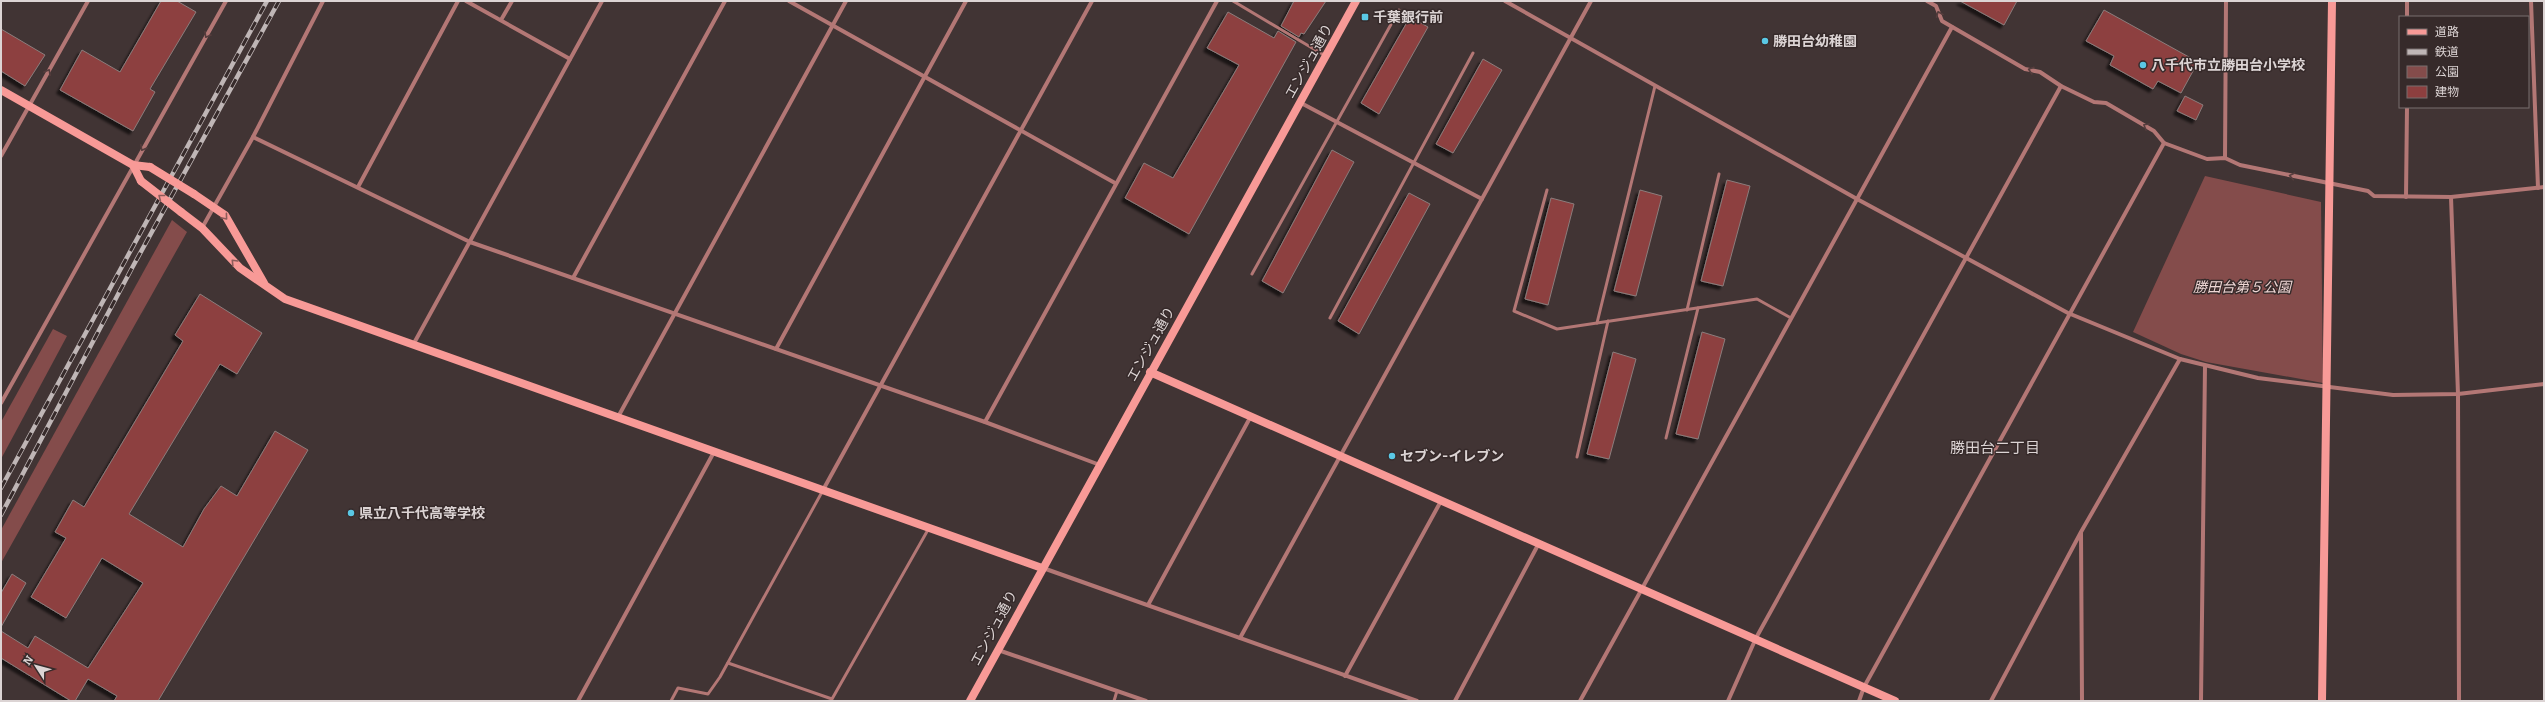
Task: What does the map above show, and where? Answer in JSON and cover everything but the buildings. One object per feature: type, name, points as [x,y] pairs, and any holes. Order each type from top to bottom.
[{"type":"street","points":[[1,156],[88,1]]},
{"type":"street","points":[[1,403],[226,1]]},
{"type":"street","points":[[202,228],[253,137],[323,1]]},
{"type":"street","points":[[358,187],[458,1]]},
{"type":"street","points":[[466,1],[570,59]]},
{"type":"street","points":[[501,20],[512,1]]},
{"type":"street","points":[[412,345],[602,1]]},
{"type":"street","points":[[573,278],[725,1]]},
{"type":"street","points":[[789,1],[1115,183]]},
{"type":"street","points":[[618,417],[846,1]]},
{"type":"street","points":[[776,349],[966,1]]},
{"type":"street","points":[[823,490],[882,386],[1020,130],[1092,1]]},
{"type":"street","points":[[985,422],[1115,183],[1217,1]]},
{"type":"street","name":"エンジュ通り","points":[[970,701],[1150,372],[1301,103],[1356,1]]},
{"type":"street","points":[[1505,1],[1857,199],[1966,257],[2068,314],[2180,359],[2258,378],[2326,388],[2393,395],[2458,394],[2544,384]]},
{"type":"street","points":[[1240,638],[1342,456],[1591,1]]},
{"type":"street","points":[[1927,1],[1936,6],[1942,21],[2025,69],[2040,72],[2061,86],[2094,102],[2106,102],[2154,131],[2164,142],[2207,159],[2225,158],[2240,165],[2330,185],[2368,191],[2374,196],[2451,197],[2544,187]]},
{"type":"street","points":[[2225,158],[2226,1]]},
{"type":"street","points":[[2322,701],[2332,1]]},
{"type":"street","points":[[2407,1],[2407,16]]},
{"type":"street","points":[[2531,1],[2538,188]]},
{"type":"street","points":[[1580,701],[1952,27]]},
{"type":"street","points":[[1728,701],[1756,638],[2061,86]]},
{"type":"street","points":[[1,90],[133,166],[150,167],[225,215],[265,286]]},
{"type":"street","points":[[1301,103],[1482,199]]},
{"type":"street","points":[[2406,197],[2407,108]]},
{"type":"street","points":[[253,137],[470,242],[985,422],[1100,465]]},
{"type":"street","points":[[1859,701],[1864,687],[2164,142]]},
{"type":"street","points":[[133,166],[141,181],[202,228],[240,268],[285,299],[1417,701]]},
{"type":"street","points":[[2451,197],[2458,394],[2459,701]]},
{"type":"street","points":[[1991,701],[2081,532],[2180,359]]},
{"type":"street","points":[[2201,701],[2205,366]]},
{"type":"street","points":[[1150,372],[1252,415],[1895,701]]},
{"type":"street","points":[[1148,605],[1252,415]]},
{"type":"street","points":[[578,701],[714,452]]},
{"type":"street","points":[[1345,676],[1442,499]]},
{"type":"street","points":[[2081,532],[2082,701]]},
{"type":"street","points":[[1455,701],[1539,543]]},
{"type":"street","points":[[998,650],[1146,701]]},
{"type":"lane","points":[[1233,1],[1326,57]]},
{"type":"lane","points":[[1252,274],[1399,10]]},
{"type":"lane","points":[[1330,318],[1415,164],[1473,53]]},
{"type":"lane","points":[[1597,323],[1655,86]]},
{"type":"lane","points":[[1687,310],[1719,174]]},
{"type":"lane","points":[[1547,190],[1514,311],[1557,329],[1757,299],[1792,318]]},
{"type":"lane","points":[[1666,438],[1698,308]]},
{"type":"lane","points":[[1576,457],[1608,321]]},
{"type":"lane","points":[[671,701],[678,688],[708,694],[728,663],[823,490]]},
{"type":"lane","points":[[728,663],[832,699],[929,528]]},
{"type":"lane","points":[[1114,701],[1117,691]]},
{"type":"green space","name":"勝田台第５公園","points":[[2205,176],[2321,202],[2323,383],[2206,362],[2181,354],[2133,332]]},
{"type":"green space","points":[[172,220],[187,232],[1,563],[1,530]]},
{"type":"green space","points":[[53,329],[67,336],[1,459],[1,422]]},
{"type":"railway","points":[[1,488],[267,1]]},
{"type":"railway","points":[[1,515],[132,268],[279,1]]},
{"type":"place","name":"千葉銀行前","points":[[1365,17]]},
{"type":"place","name":"勝田台幼稚園","points":[[1765,41]]},
{"type":"place","name":"八千代市立勝田台小学校","points":[[2143,65]]},
{"type":"place","name":"セブン-イレブン","points":[[1392,456]]},
{"type":"place","name":"県立八千代高等学校","points":[[351,513]]},
{"type":"district","name":"勝田台二丁目","points":[[1995,448]]}]
